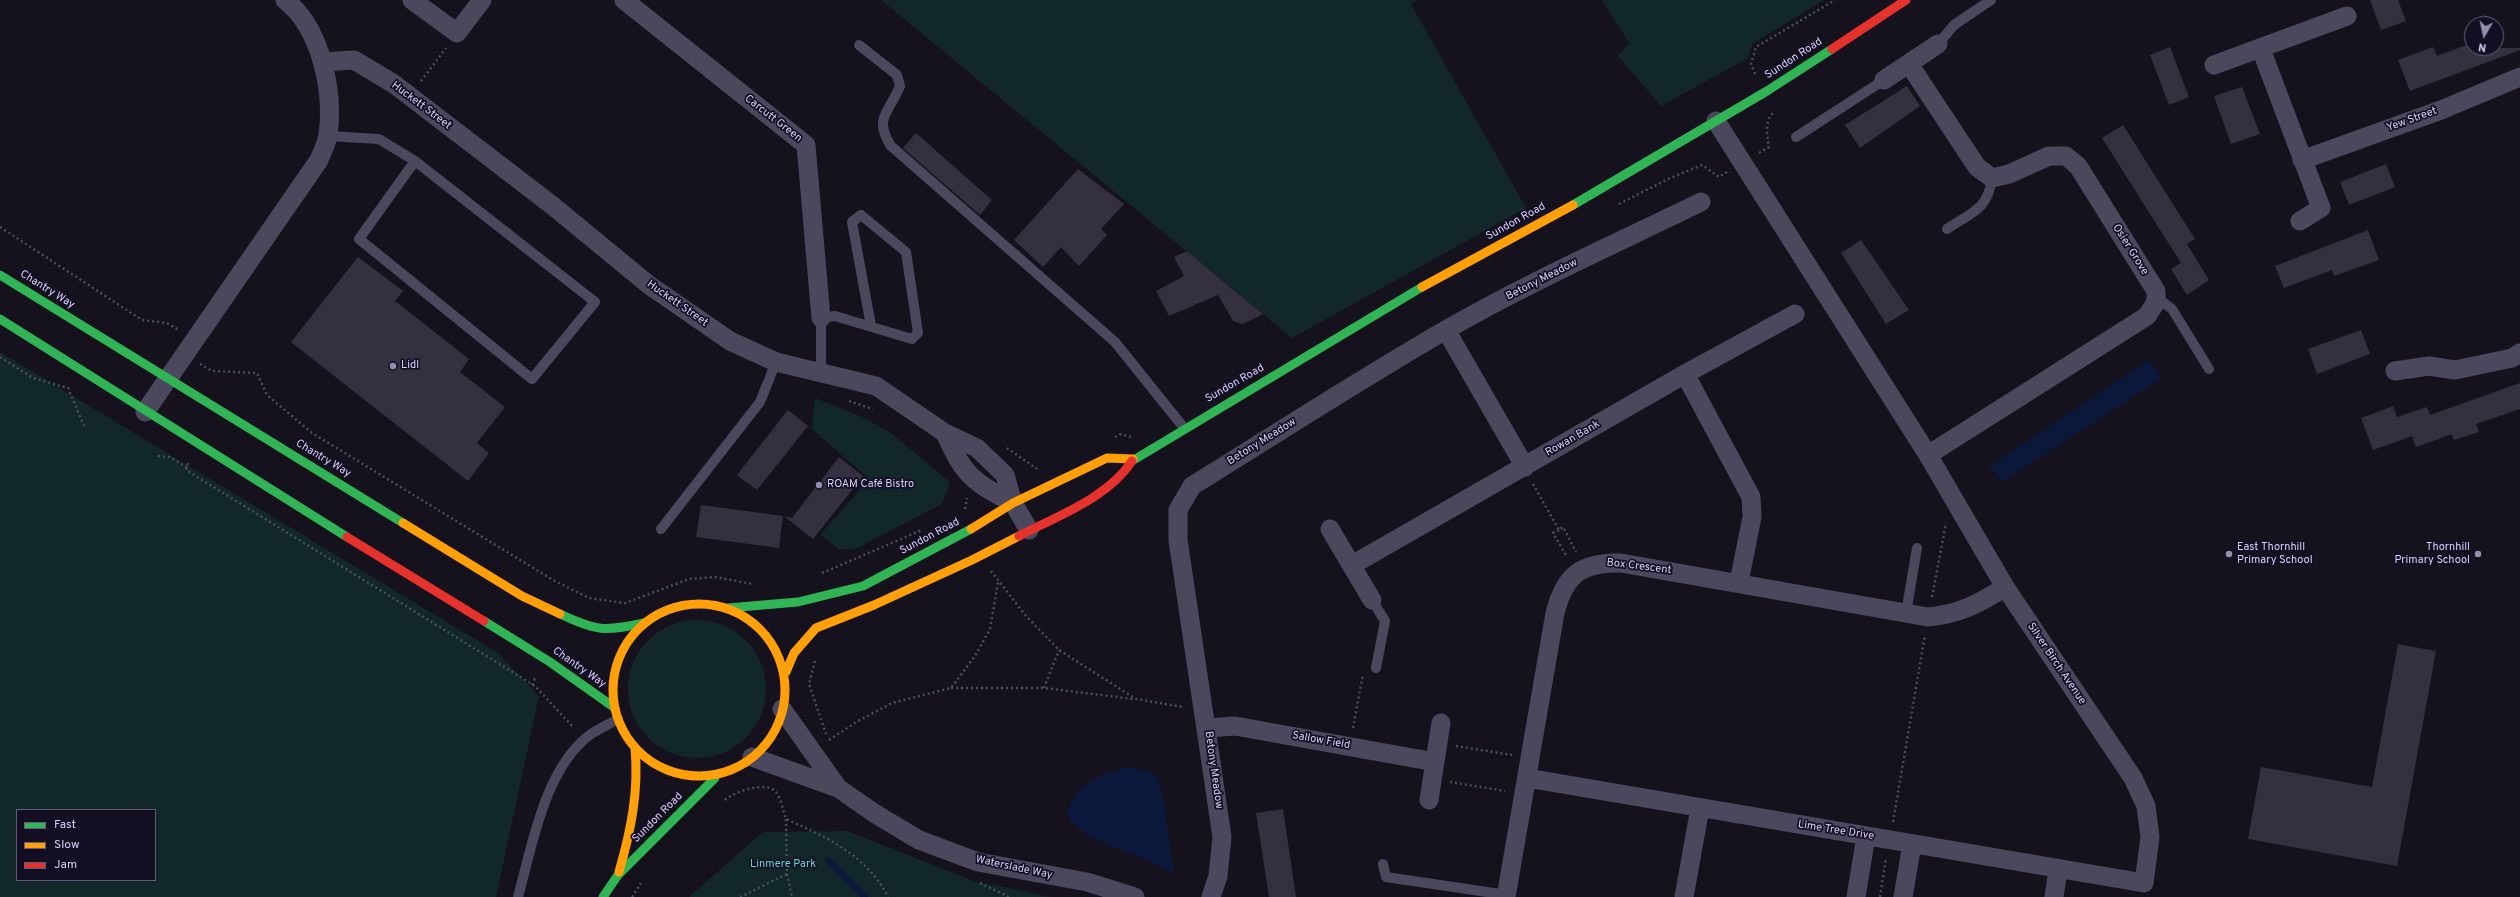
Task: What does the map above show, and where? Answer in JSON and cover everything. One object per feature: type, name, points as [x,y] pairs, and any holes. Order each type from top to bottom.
[{"type":"main road","name":"Sundon Road","points":[[786,672],[794,653],[816,628],[874,605],[1029,530],[1102,490],[1122,476],[1133,459],[1428,284],[1576,203],[1766,92],[1906,0]]},
{"type":"main road","name":"Chantry Way","points":[[0,275],[522,596],[590,628],[616,629],[644,623]]},
{"type":"main road","name":"Chantry Way","points":[[0,319],[145,412],[550,662],[615,708]]},
{"type":"main road","name":"Sundon Road","points":[[728,608],[798,602],[863,586],[972,529],[1013,503],[1107,458],[1133,459]]},
{"type":"main road","points":[[685,604],[707,604],[728,608],[745,617],[760,628],[771,643],[786,672],[786,691],[782,709],[775,730],[765,745],[735,770],[716,778],[690,779],[668,773],[650,763],[635,748],[618,720],[611,692],[617,661],[630,638],[644,623],[663,611],[685,604]]},
{"type":"main road","name":"Sundon Road","points":[[618,875],[637,804],[639,776],[635,748]]},
{"type":"main road","name":"Sundon Road","points":[[603,897],[618,875],[716,778]]},
{"type":"street","points":[[145,412],[187,348],[319,160],[328,136],[330,96],[323,62],[312,33],[285,0]]},
{"type":"street","points":[[412,0],[457,33],[482,0]]},
{"type":"street","name":"Carcutt Green","points":[[624,0],[806,145],[821,318]]},
{"type":"street","points":[[2214,65],[2261,49],[2347,16]]},
{"type":"street","points":[[1884,80],[1938,44]]},
{"type":"street","points":[[2261,49],[2321,208],[2300,221]]},
{"type":"street","name":"Huckett Street","points":[[323,62],[354,60],[410,96],[553,206],[649,285],[730,341],[776,362],[876,386],[945,433],[977,448],[1005,475],[1013,503],[1029,530]]},
{"type":"street","points":[[1908,64],[1977,167],[1992,178]]},
{"type":"street","name":"Yew Street","points":[[2302,160],[2441,110],[2520,77]]},
{"type":"street","name":"Silver Birch Avenue","points":[[1716,121],[1841,320],[1880,357],[1893,378],[1899,409],[1962,512],[2005,587],[2133,778],[2146,806],[2150,836],[2144,883]]},
{"type":"street","name":"Osier Grove","points":[[1992,178],[2009,174],[2049,156],[2066,156],[2078,166],[2156,291],[2156,302]]},
{"type":"street","name":"Betony Meadow","points":[[1211,897],[1218,876],[1222,837],[1178,540],[1178,510],[1192,486],[1353,385],[1446,330],[1572,264],[1701,202]]},
{"type":"street","points":[[1928,455],[2147,316],[2156,302]]},
{"type":"street","name":"Rowan Bank","points":[[1352,565],[1685,374],[1795,314]]},
{"type":"street","points":[[1446,330],[1525,467]]},
{"type":"street","points":[[2395,371],[2429,366],[2455,370],[2512,358],[2520,353]]},
{"type":"street","points":[[1685,374],[1751,497],[1752,517],[1739,582]]},
{"type":"street","points":[[945,433],[958,462],[979,485],[1013,503]]},
{"type":"street","points":[[1330,529],[1372,600]]},
{"type":"street","name":"Box Crescent","points":[[1580,570],[1601,562],[1621,563],[1739,582],[1928,617],[1952,615],[1985,601],[2005,587]]},
{"type":"street","points":[[1506,896],[1555,612],[1560,593],[1580,570]]},
{"type":"street","name":"Waterslade Way","points":[[782,709],[838,788]]},
{"type":"street","points":[[1429,800],[1441,723]]},
{"type":"street","name":"Sallow Field","points":[[1207,728],[1235,726],[1349,746],[1433,770]]},
{"type":"street","name":"Waterslade Way","points":[[752,757],[838,788],[874,813],[919,840],[978,862],[1087,882],[1135,897]]},
{"type":"street","name":"Lime Tree Drive","points":[[1526,786],[1700,808],[2058,870],[2144,883]]},
{"type":"street","points":[[1684,897],[1700,808]]},
{"type":"street","points":[[1856,897],[1866,836]]},
{"type":"street","points":[[1904,897],[1912,844]]},
{"type":"street","points":[[2054,897],[2058,870]]},
{"type":"lane","points":[[1938,44],[1954,25],[1991,0]]},
{"type":"lane","points":[[859,45],[897,75],[900,86],[882,119],[882,126],[891,146],[1115,342],[1184,428]]},
{"type":"lane","points":[[1796,137],[1884,80]]},
{"type":"lane","points":[[328,136],[379,139],[415,161],[595,302],[532,379],[359,239],[415,161]]},
{"type":"lane","points":[[1947,229],[1984,204],[1990,195],[1992,178]]},
{"type":"lane","points":[[821,373],[821,318],[835,316],[912,339],[918,333],[906,252],[861,215],[852,222],[871,326]]},
{"type":"lane","points":[[2156,302],[2164,303],[2172,309],[2209,369]]},
{"type":"lane","points":[[661,529],[760,402],[776,362]]},
{"type":"lane","points":[[1906,613],[1917,548]]},
{"type":"lane","points":[[1372,600],[1385,621],[1376,668]]},
{"type":"lane","points":[[518,897],[532,838],[549,794],[568,757],[591,735],[618,720]]},
{"type":"lane","points":[[1383,864],[1386,877],[1506,896]]},
{"type":"path","points":[[1755,74],[1750,64],[1756,47],[1835,0]]},
{"type":"path","points":[[410,96],[457,33]]},
{"type":"path","points":[[1769,147],[1767,129],[1770,116],[1778,109]]},
{"type":"path","points":[[0,227],[142,320],[167,323],[188,336],[188,357],[212,371],[257,373],[267,394],[312,433],[553,580],[590,598],[625,603],[689,578],[715,577],[761,585]]},
{"type":"path","points":[[0,357],[33,378],[68,388],[84,426]]},
{"type":"path","points":[[846,400],[878,410]]},
{"type":"path","points":[[1108,441],[1121,434]]},
{"type":"path","points":[[1005,447],[1037,469],[1042,469]]},
{"type":"path","points":[[158,456],[170,457],[187,467]]},
{"type":"path","points":[[189,458],[186,470],[535,686],[574,728]]},
{"type":"path","points":[[1525,467],[1534,488],[1559,530]]},
{"type":"path","points":[[965,511],[968,503],[966,494]]},
{"type":"path","points":[[1880,897],[1945,524],[1962,512]]},
{"type":"path","points":[[820,574],[928,527]]},
{"type":"path","points":[[1563,527],[1580,570],[1553,533],[1563,527]]},
{"type":"path","points":[[952,688],[976,656],[990,629],[998,582],[1026,616],[1059,650],[1136,699]]},
{"type":"path","points":[[1044,688],[1059,650]]},
{"type":"path","points":[[816,659],[809,684],[823,729],[829,741],[858,721],[892,703],[952,688],[1044,688],[1136,699],[1182,707],[1203,705]]},
{"type":"path","points":[[1349,746],[1364,666],[1376,668]]},
{"type":"path","points":[[1438,743],[1531,758]]},
{"type":"path","points":[[1433,770],[1526,786]]},
{"type":"path","points":[[721,803],[733,794],[752,788],[773,790],[777,793],[786,819],[787,874],[792,897]]},
{"type":"path","points":[[786,819],[835,842],[867,866],[888,897]]},
{"type":"path","points":[[740,897],[787,874]]},
{"type":"path","points":[[632,897],[645,878]]},
{"type":"green space","points":[[881,0],[1418,0],[1411,4],[1526,208],[1292,338]]},
{"type":"green space","points":[[1602,0],[1824,0],[1752,44],[1748,58],[1661,106],[1618,56],[1629,43]]},
{"type":"green space","points":[[0,352],[498,653],[539,696],[496,897],[0,897]]},
{"type":"green space","points":[[815,398],[865,418],[892,434],[950,482],[942,504],[855,549],[840,550],[820,535],[869,479],[812,429]]},
{"type":"green space","points":[[697,620],[717,623],[735,632],[746,640],[754,651],[763,669],[766,689],[763,709],[754,727],[746,738],[735,746],[717,755],[697,758],[677,755],[659,746],[648,738],[640,727],[631,709],[628,689],[631,669],[640,651],[648,640],[659,632],[677,623]]},
{"type":"green space","name":"Linmere Park","points":[[847,831],[974,881],[1051,897],[689,897],[763,832]]},
{"type":"water","points":[[2149,360],[2162,378],[2002,482],[1990,466]]},
{"type":"water","points":[[1130,767],[1156,774],[1163,797],[1175,870],[1171,873],[1144,859],[1101,842],[1076,826],[1067,815],[1076,795],[1090,781],[1109,773]]},
{"type":"building","points":[[2370,0],[2398,0],[2406,21],[2381,30]]},
{"type":"building","points":[[2464,46],[2464,56],[2504,56],[2410,91],[2398,60],[2433,47],[2437,56]]},
{"type":"building","points":[[2170,47],[2189,97],[2169,105],[2150,55]]},
{"type":"building","points":[[2504,48],[2520,48],[2520,50],[2504,56]]},
{"type":"building","points":[[1907,86],[1920,106],[1860,148],[1845,125]]},
{"type":"building","points":[[2242,87],[2260,134],[2231,144],[2214,96]]},
{"type":"building","points":[[2123,125],[2195,239],[2187,244],[2209,280],[2187,295],[2171,269],[2181,263],[2102,138]]},
{"type":"building","points":[[916,133],[992,200],[980,215],[903,148]]},
{"type":"building","points":[[2386,164],[2395,187],[2349,205],[2340,182]]},
{"type":"building","points":[[1078,169],[1124,204],[1101,229],[1107,235],[1079,266],[1061,247],[1043,267],[1014,240]]},
{"type":"building","points":[[2368,230],[2379,260],[2334,276],[2332,270],[2284,288],[2275,266]]},
{"type":"building","points":[[1861,240],[1909,310],[1886,324],[1841,253]]},
{"type":"building","points":[[1187,251],[1263,314],[1243,324],[1233,321],[1218,295],[1169,316],[1156,291],[1184,276],[1174,257]]},
{"type":"building","name":"Lidl","points":[[358,257],[403,291],[395,301],[469,359],[460,372],[505,407],[477,443],[489,453],[468,481],[291,342]]},
{"type":"building","points":[[2361,330],[2370,354],[2317,374],[2308,349]]},
{"type":"building","points":[[2520,383],[2520,409],[2476,424],[2479,432],[2454,440],[2452,434],[2416,447],[2412,436],[2373,450],[2361,418],[2393,406],[2397,417],[2427,407],[2430,415]]},
{"type":"building","points":[[788,410],[808,426],[757,490],[737,475]]},
{"type":"building","points":[[839,457],[863,476],[813,539],[784,516],[792,518]]},
{"type":"building","points":[[701,505],[783,516],[779,548],[696,537]]},
{"type":"building","points":[[2398,644],[2436,651],[2397,866],[2248,839],[2261,767],[2372,787]]},
{"type":"building","points":[[1283,809],[1296,897],[1269,897],[1256,813]]},
{"type":"waterway","points":[[829,861],[865,897]]},
{"type":"traffic: fast","points":[[1573,205],[1767,91],[1832,49]]},
{"type":"traffic: fast","points":[[0,275],[403,523]]},
{"type":"traffic: fast","points":[[1132,461],[1422,287]]},
{"type":"traffic: fast","points":[[0,319],[347,537]]},
{"type":"traffic: fast","points":[[728,608],[798,602],[863,586],[971,529]]},
{"type":"traffic: fast","points":[[560,614],[592,627],[610,629],[644,623]]},
{"type":"traffic: fast","points":[[484,621],[550,662],[615,708]]},
{"type":"traffic: fast","points":[[603,897],[618,875],[715,778]]},
{"type":"traffic: slow","points":[[1422,287],[1573,205]]},
{"type":"traffic: slow","points":[[971,529],[1013,503],[1107,458],[1133,459]]},
{"type":"traffic: slow","points":[[403,523],[522,596],[560,614]]},
{"type":"traffic: slow","points":[[786,672],[794,653],[816,628],[874,605],[972,560],[1019,536]]},
{"type":"traffic: slow","points":[[691,604],[707,604],[724,607],[740,614],[754,623],[766,635],[775,649],[782,665],[785,690],[784,707],[779,723],[766,745],[754,757],[740,766],[724,773],[707,776],[691,776],[674,773],[658,766],[644,757],[632,745],[623,731],[616,715],[613,698],[613,682],[616,665],[623,649],[632,635],[644,623],[658,614],[674,607],[691,604]]},
{"type":"traffic: slow","points":[[619,872],[627,841],[635,795],[635,748]]},
{"type":"traffic: jam","points":[[1832,49],[1906,0]]},
{"type":"traffic: jam","points":[[1019,536],[1096,496],[1110,486],[1132,461]]},
{"type":"traffic: jam","points":[[347,537],[484,621]]},
{"type":"place","name":"Lidl","points":[[393,366]]},
{"type":"place","name":"ROAM Café Bistro","points":[[819,485]]},
{"type":"place","name":"East Thornhill Primary School","points":[[2229,554]]},
{"type":"place","name":"Thornhill Primary School","points":[[2478,554]]}]
